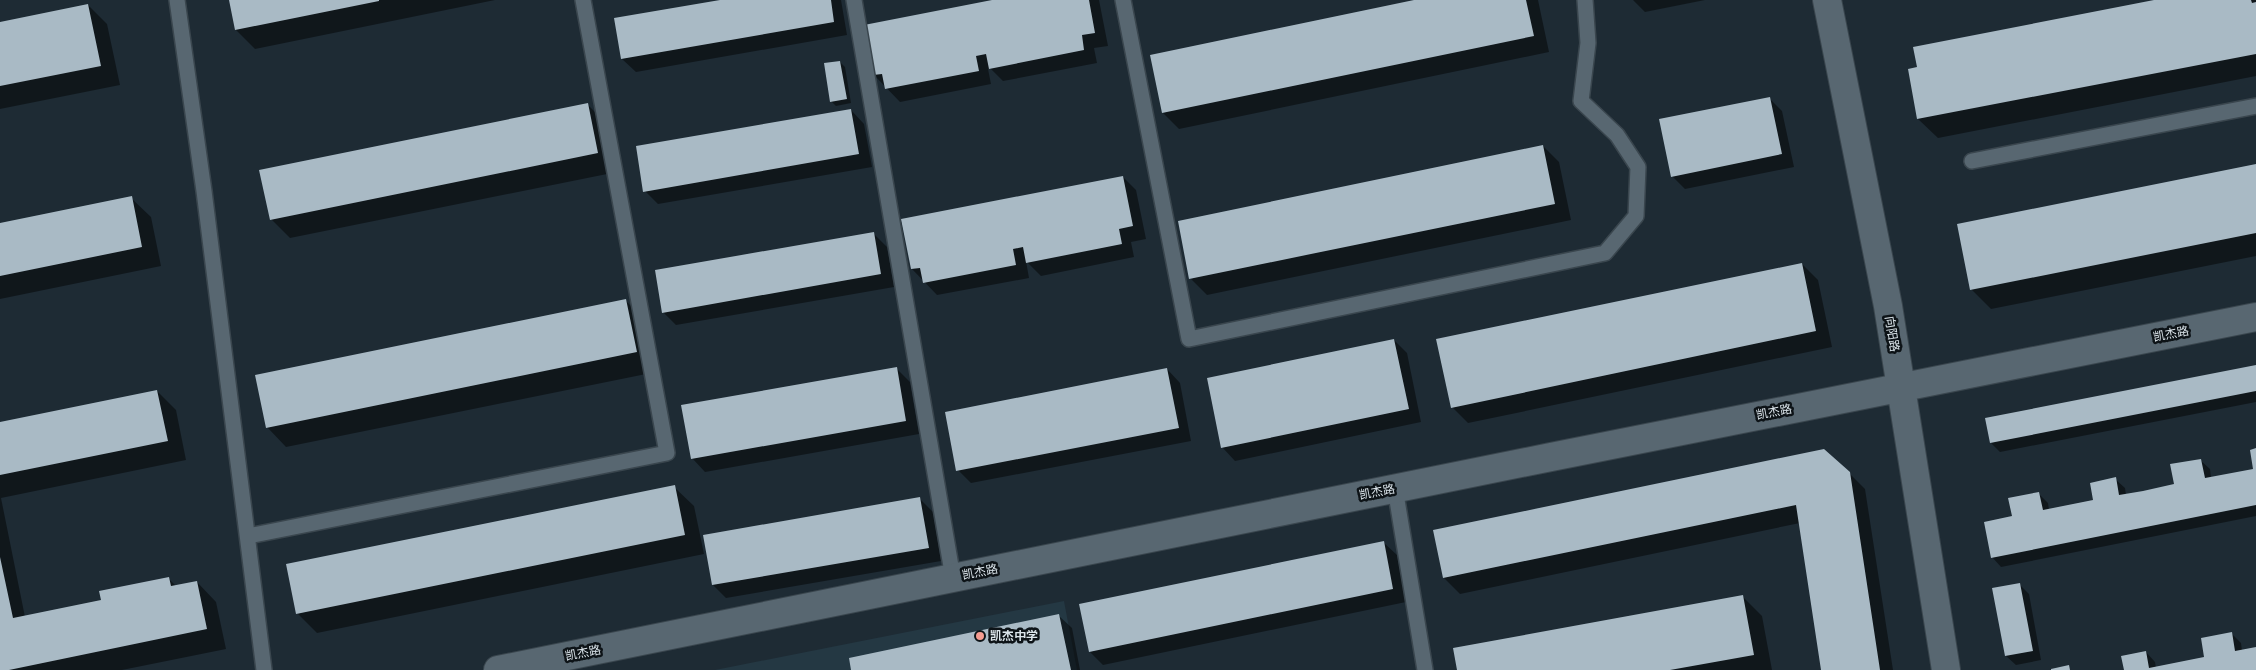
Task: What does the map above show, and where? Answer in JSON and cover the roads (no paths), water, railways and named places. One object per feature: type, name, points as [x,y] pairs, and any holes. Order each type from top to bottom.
[{"type":"street","name":"向阳路","points":[[1827,0],[1888,306],[1946,670]]},
{"type":"street","name":"凯杰路","points":[[498,670],[1395,488],[2256,317]]},
{"type":"lane","points":[[177,0],[204,191],[264,670]]},
{"type":"lane","points":[[248,536],[667,453],[583,0]]},
{"type":"lane","points":[[854,0],[953,578]]},
{"type":"lane","points":[[1123,0],[1189,339],[1605,253],[1636,216],[1638,167],[1617,135],[1581,101],[1588,43],[1585,0]]},
{"type":"lane","points":[[1972,161],[2256,106]]},
{"type":"lane","points":[[1395,488],[1425,670]]},
{"type":"place","name":"凯杰中学","points":[[980,636]]}]
